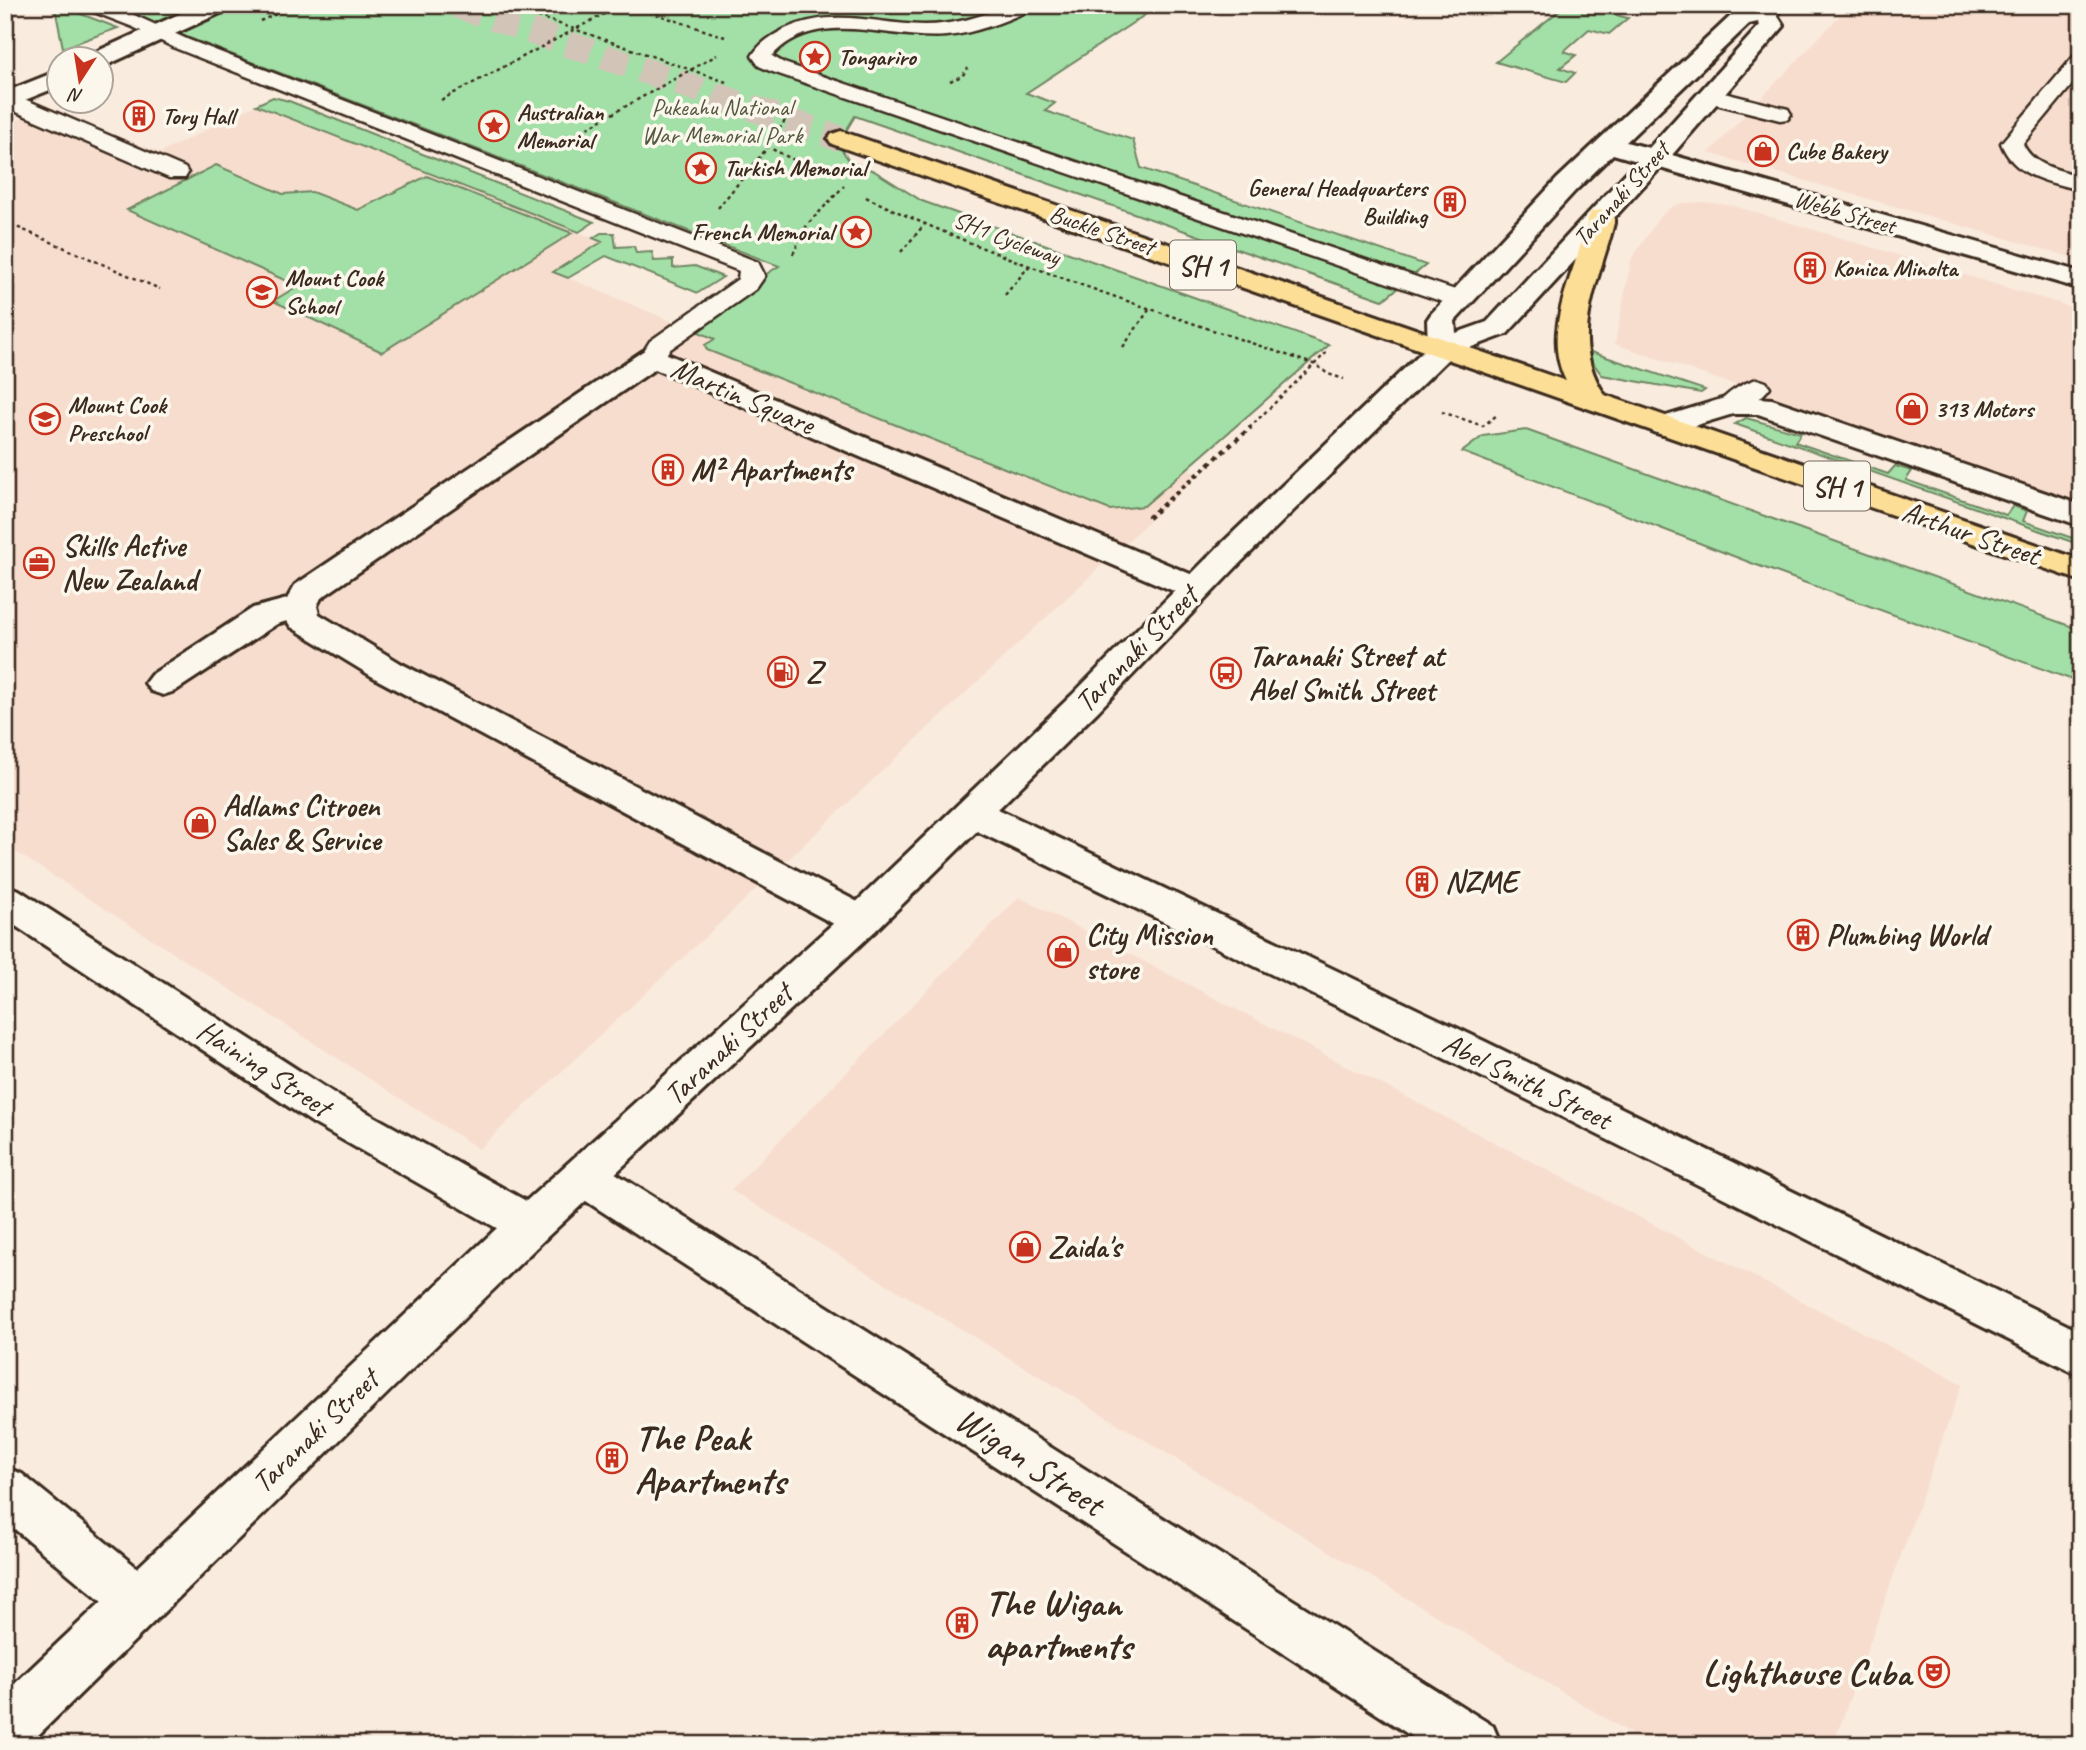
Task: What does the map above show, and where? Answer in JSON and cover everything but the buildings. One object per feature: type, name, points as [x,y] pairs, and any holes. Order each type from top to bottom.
[{"type":"highway","name":"Buckle Street","points":[[841,139],[1443,348]]},
{"type":"highway","points":[[1594,401],[1577,373],[1572,341],[1573,315],[1592,249],[1599,235],[1601,218]]},
{"type":"highway","name":"Arthur Street","points":[[1443,348],[2081,571]]},
{"type":"street","points":[[116,52],[219,5]]},
{"type":"street","name":"Taranaki Street","points":[[5,1730],[530,1225],[861,921],[1085,703],[1195,588],[1443,348],[1497,328],[1601,218],[1772,26],[1769,10],[1742,18],[1566,185],[1441,320],[1443,348]]},
{"type":"street","points":[[6,101],[46,83]]},
{"type":"street","name":"Webb Street","points":[[1609,145],[2081,281]]},
{"type":"street","name":"Martin Square","points":[[300,606],[307,592],[653,356],[1195,588]]},
{"type":"street","name":"Arthur Street","points":[[1664,425],[1731,405],[1761,405],[2081,516]]},
{"type":"street","points":[[163,682],[265,616],[300,606],[303,619],[390,672],[861,921]]},
{"type":"street","name":"Abel Smith Street","points":[[971,812],[1483,1059],[2081,1355]]},
{"type":"street","name":"Haining Street","points":[[5,900],[328,1111],[530,1225]]},
{"type":"street","name":"Wigan Street","points":[[585,1177],[1474,1745]]},
{"type":"street","points":[[5,1490],[138,1600]]},
{"type":"lane","points":[[93,5],[140,23],[157,34],[750,267],[753,276],[747,284],[659,346],[653,356]]},
{"type":"lane","points":[[1026,5],[967,26],[944,30],[835,21],[815,23],[767,48],[762,56],[766,62],[777,67],[1461,300]]},
{"type":"lane","points":[[2081,60],[2012,143],[2015,156],[2025,163],[2040,171],[2081,183]]},
{"type":"lane","points":[[1712,96],[1780,114]]},
{"type":"lane","points":[[6,101],[177,173]]},
{"type":"lane","points":[[1731,405],[1757,387]]},
{"type":"path","points":[[284,11],[298,5]]},
{"type":"path","points":[[442,5],[449,9]]},
{"type":"path","points":[[505,5],[691,69],[549,149]]},
{"type":"path","points":[[440,101],[621,5]]},
{"type":"path","points":[[629,5],[727,38]]},
{"type":"path","points":[[718,209],[768,147],[807,167]]},
{"type":"path","name":"SH1 Cycleway","points":[[856,191],[924,225],[1316,365],[1328,374]]},
{"type":"path","points":[[5,222],[160,289]]},
{"type":"path","points":[[901,252],[924,225]]},
{"type":"path","points":[[1005,295],[1030,265]]},
{"type":"path","points":[[1123,347],[1151,307]]},
{"type":"path","points":[[1147,519],[1230,447],[1316,365]]},
{"type":"shaded area","points":[[1850,5],[2081,5],[2081,260],[1709,153]]},
{"type":"shaded area","points":[[256,105],[603,242],[554,272],[707,336],[760,300],[1199,474],[479,1149],[5,845],[5,126],[45,108],[46,116],[65,116],[160,153]]},
{"type":"shaded area","points":[[1703,202],[1734,206],[2081,310],[2081,503],[1615,344],[1631,260],[1659,218],[1670,208],[1682,203]]},
{"type":"shaded area","points":[[1019,897],[1962,1384],[1833,1745],[1650,1745],[731,1190]]},
{"type":"green space","points":[[51,5],[118,28],[63,46],[56,13]]},
{"type":"green space","name":"Pukeahu National War Memorial Park","points":[[104,5],[1160,5],[1026,93],[1055,103],[1045,111],[1133,140],[1141,168],[1426,265],[1383,300],[855,116],[838,144],[850,162],[874,171],[922,201],[1329,345],[1144,506],[1110,510],[707,350],[705,345],[715,339],[685,326],[779,266]]},
{"type":"green space","points":[[1566,5],[1592,5],[1591,9],[1628,18],[1609,34],[1589,29],[1564,51],[1576,55],[1560,68],[1575,73],[1566,82],[1496,62]]},
{"type":"green space","points":[[273,97],[594,222],[579,232],[256,105]]},
{"type":"green space","points":[[216,165],[283,194],[312,192],[358,210],[427,176],[572,233],[382,352],[273,301],[298,286],[127,210]]},
{"type":"green space","points":[[601,233],[614,233],[616,247],[634,246],[636,253],[652,252],[654,261],[673,260],[673,268],[695,266],[723,277],[698,293],[606,256],[568,278],[553,272],[602,242],[593,238]]},
{"type":"green space","points":[[1591,352],[1705,390],[1701,393],[1602,375],[1590,359]]},
{"type":"green space","points":[[1746,418],[1801,433],[1795,442],[1888,474],[1895,466],[1912,471],[1906,480],[2006,515],[2013,506],[2027,511],[2023,521],[2081,541],[2081,545],[1735,424]]},
{"type":"green space","points":[[1526,430],[2081,630],[2081,683],[1754,564],[1462,452],[1483,436]]},
{"type":"tunnel","points":[[456,5],[841,139]]},
{"type":"place","name":"Tongariro","points":[[815,57]]},
{"type":"place","name":"Tory Hall","points":[[139,116]]},
{"type":"place","name":"Australian Memorial","points":[[494,126]]},
{"type":"place","name":"Cube Bakery","points":[[1763,151]]},
{"type":"place","name":"Turkish Memorial","points":[[701,168]]},
{"type":"place","name":"General Headquarters Building","points":[[1450,202]]},
{"type":"place","name":"French Memorial","points":[[856,232]]},
{"type":"place","name":"Konica Minolta","points":[[1810,268]]},
{"type":"place","name":"Mount Cook School","points":[[262,292]]},
{"type":"place","name":"313 Motors","points":[[1912,409]]},
{"type":"place","name":"Mount Cook Preschool","points":[[45,419]]},
{"type":"place","name":"M² Apartments","points":[[668,470]]},
{"type":"place","name":"Skills Active New Zealand","points":[[39,563]]},
{"type":"place","name":"Z","points":[[783,672]]},
{"type":"place","name":"Taranaki Street at Abel Smith Street","points":[[1226,673]]},
{"type":"place","name":"Adlams Citroen Sales & Service","points":[[200,823]]},
{"type":"place","name":"NZME","points":[[1422,882]]},
{"type":"place","name":"Plumbing World","points":[[1803,935]]},
{"type":"place","name":"City Mission store","points":[[1063,952]]},
{"type":"place","name":"Zaida's","points":[[1025,1247]]},
{"type":"place","name":"The Peak Apartments","points":[[612,1458]]},
{"type":"place","name":"The Wigan apartments","points":[[962,1623]]},
{"type":"place","name":"Lighthouse Cuba","points":[[1934,1672]]}]
